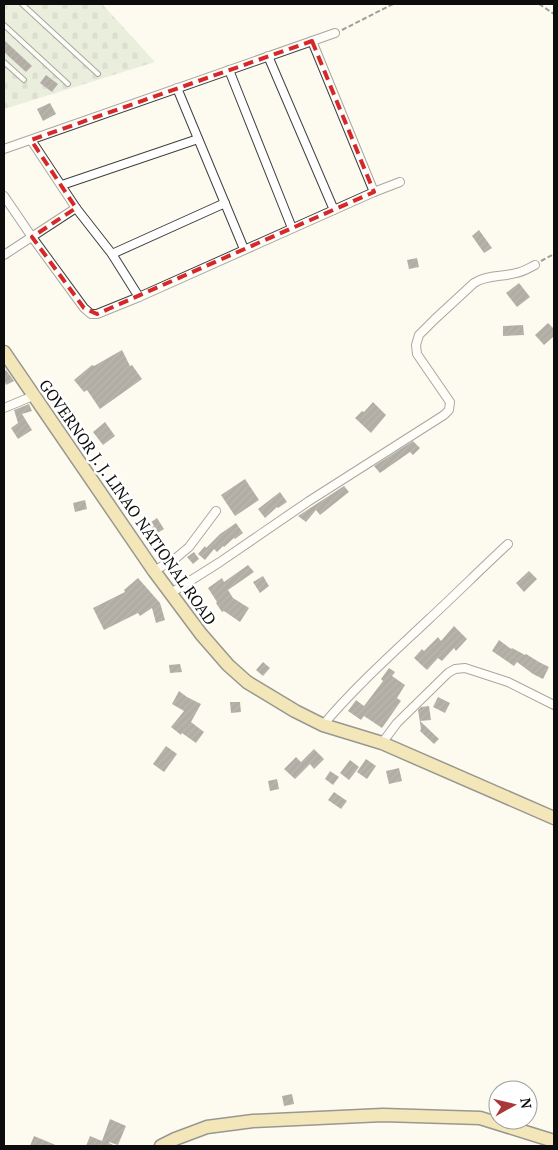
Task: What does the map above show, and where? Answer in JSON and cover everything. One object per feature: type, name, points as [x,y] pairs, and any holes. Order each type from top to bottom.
[{"type":"main road","name":"GOVERNOR J. J. LINAO NATIONAL ROAD","points":[[4,354],[154,571],[201,634],[228,665],[247,682],[295,712],[323,725],[382,743],[554,818]]},
{"type":"main road","points":[[161,1146],[175,1138],[207,1127],[253,1121],[383,1115],[480,1118],[554,1141]]},
{"type":"street","points":[[4,149],[335,33]]},
{"type":"street","points":[[312,41],[374,192]]},
{"type":"street","points":[[268,56],[334,210]]},
{"type":"street","points":[[229,70],[292,228]]},
{"type":"street","points":[[177,88],[244,249]]},
{"type":"street","points":[[62,185],[198,139]]},
{"type":"street","points":[[31,140],[76,208],[112,254],[139,297]]},
{"type":"street","points":[[4,196],[84,308],[91,314],[97,314],[400,182]]},
{"type":"street","points":[[112,254],[225,203]]},
{"type":"street","points":[[4,255],[76,208]]},
{"type":"street","points":[[171,593],[220,562],[309,500],[450,410],[450,402],[417,354],[416,345],[419,335],[480,279],[518,273],[535,265]]},
{"type":"street","points":[[4,408],[33,396]]},
{"type":"street","points":[[154,571],[176,558],[189,547],[216,511]]},
{"type":"street","points":[[323,725],[361,682],[508,544]]},
{"type":"street","points":[[382,743],[397,722],[448,673],[455,670],[465,668],[508,682],[554,705]]},
{"type":"lane","points":[[22,4],[98,74]]},
{"type":"lane","points":[[4,25],[68,84]]},
{"type":"lane","points":[[4,62],[24,80]]},
{"type":"path","points":[[335,33],[393,4]]},
{"type":"path","points":[[539,4],[554,14]]},
{"type":"path","points":[[535,265],[554,254]]},
{"type":"highlighted area","points":[[312,41],[374,192],[97,314],[84,308],[32,237],[76,208],[31,140]]},
{"type":"green space","points":[[4,4],[102,4],[155,62],[4,109]]},
{"type":"building","points":[[4,40],[32,66],[26,72],[4,52]]},
{"type":"building","points":[[46,75],[58,84],[52,92],[40,83]]},
{"type":"building","points":[[50,103],[56,114],[43,121],[37,109]]},
{"type":"building","points":[[479,230],[492,248],[484,253],[472,236]]},
{"type":"building","points":[[417,258],[419,267],[409,269],[407,260]]},
{"type":"building","points":[[519,283],[530,297],[517,307],[506,293]]},
{"type":"building","points":[[548,323],[554,329],[554,336],[544,345],[535,335]]},
{"type":"building","points":[[523,325],[524,335],[503,336],[503,326]]},
{"type":"building","points":[[122,350],[130,366],[132,365],[142,379],[100,409],[87,390],[84,392],[74,380],[92,365],[94,366]]},
{"type":"building","points":[[6,370],[14,381],[6,385],[4,371]]},
{"type":"building","points":[[373,402],[386,415],[371,433],[355,418]]},
{"type":"building","points":[[29,404],[32,411],[22,414],[32,430],[18,439],[11,428],[18,423],[14,410]]},
{"type":"building","points":[[105,422],[115,436],[103,445],[93,432]]},
{"type":"building","points":[[413,441],[420,448],[413,455],[410,452],[380,473],[374,466]]},
{"type":"building","points":[[245,479],[259,500],[235,516],[221,495]]},
{"type":"building","points":[[344,486],[349,492],[320,515],[316,510],[306,522],[298,516]]},
{"type":"building","points":[[280,492],[287,502],[277,507],[265,518],[258,509]]},
{"type":"building","points":[[85,500],[87,509],[75,512],[73,503]]},
{"type":"building","points":[[157,518],[164,529],[150,540],[145,532],[154,526],[151,522]]},
{"type":"building","points":[[236,523],[243,533],[217,552],[214,549],[205,560],[198,554],[205,546],[206,548],[220,534]]},
{"type":"building","points":[[194,552],[199,559],[193,564],[187,557]]},
{"type":"building","points":[[248,565],[254,572],[228,590],[233,598],[249,608],[240,622],[224,611],[222,612],[208,588],[222,578],[224,582]]},
{"type":"building","points":[[529,571],[537,579],[524,592],[516,583]]},
{"type":"building","points":[[263,576],[269,586],[260,593],[253,582]]},
{"type":"building","points":[[138,578],[160,603],[165,620],[156,623],[152,608],[140,616],[138,613],[104,630],[93,608],[125,592],[124,590]]},
{"type":"building","points":[[454,626],[467,639],[456,651],[454,648],[442,661],[438,658],[427,670],[414,658],[422,649],[424,651],[438,637],[441,641]]},
{"type":"building","points":[[499,640],[511,649],[526,654],[549,667],[543,679],[517,662],[514,666],[492,651]]},
{"type":"building","points":[[263,662],[270,668],[263,676],[256,670]]},
{"type":"building","points":[[180,664],[182,672],[170,673],[169,665]]},
{"type":"building","points":[[389,668],[395,672],[392,676],[405,685],[397,698],[401,701],[382,728],[364,716],[361,720],[348,711],[356,700],[364,706],[383,681],[381,679]]},
{"type":"building","points":[[179,691],[201,704],[191,722],[204,732],[196,743],[171,727],[184,711],[172,704]]},
{"type":"building","points":[[438,697],[450,703],[445,713],[433,707]]},
{"type":"building","points":[[230,702],[240,702],[241,712],[231,713]]},
{"type":"building","points":[[429,706],[431,720],[420,721],[439,739],[434,744],[420,731],[418,710],[421,707]]},
{"type":"building","points":[[166,746],[177,754],[164,772],[153,764]]},
{"type":"building","points":[[314,749],[324,759],[314,769],[310,764],[295,779],[284,769],[296,757],[301,762]]},
{"type":"building","points":[[366,759],[376,766],[367,779],[357,772]]},
{"type":"building","points":[[350,760],[359,767],[349,780],[340,773]]},
{"type":"building","points":[[399,768],[402,781],[389,784],[386,771]]},
{"type":"building","points":[[330,771],[339,777],[333,785],[325,779]]},
{"type":"building","points":[[277,779],[279,789],[270,791],[268,781]]},
{"type":"building","points":[[334,792],[347,801],[341,809],[328,800]]},
{"type":"building","points":[[292,1094],[294,1104],[284,1106],[282,1096]]},
{"type":"building","points":[[110,1119],[126,1126],[118,1145],[109,1142],[115,1146],[86,1146],[90,1136],[102,1141]]},
{"type":"building","points":[[34,1136],[58,1146],[30,1146]]}]
